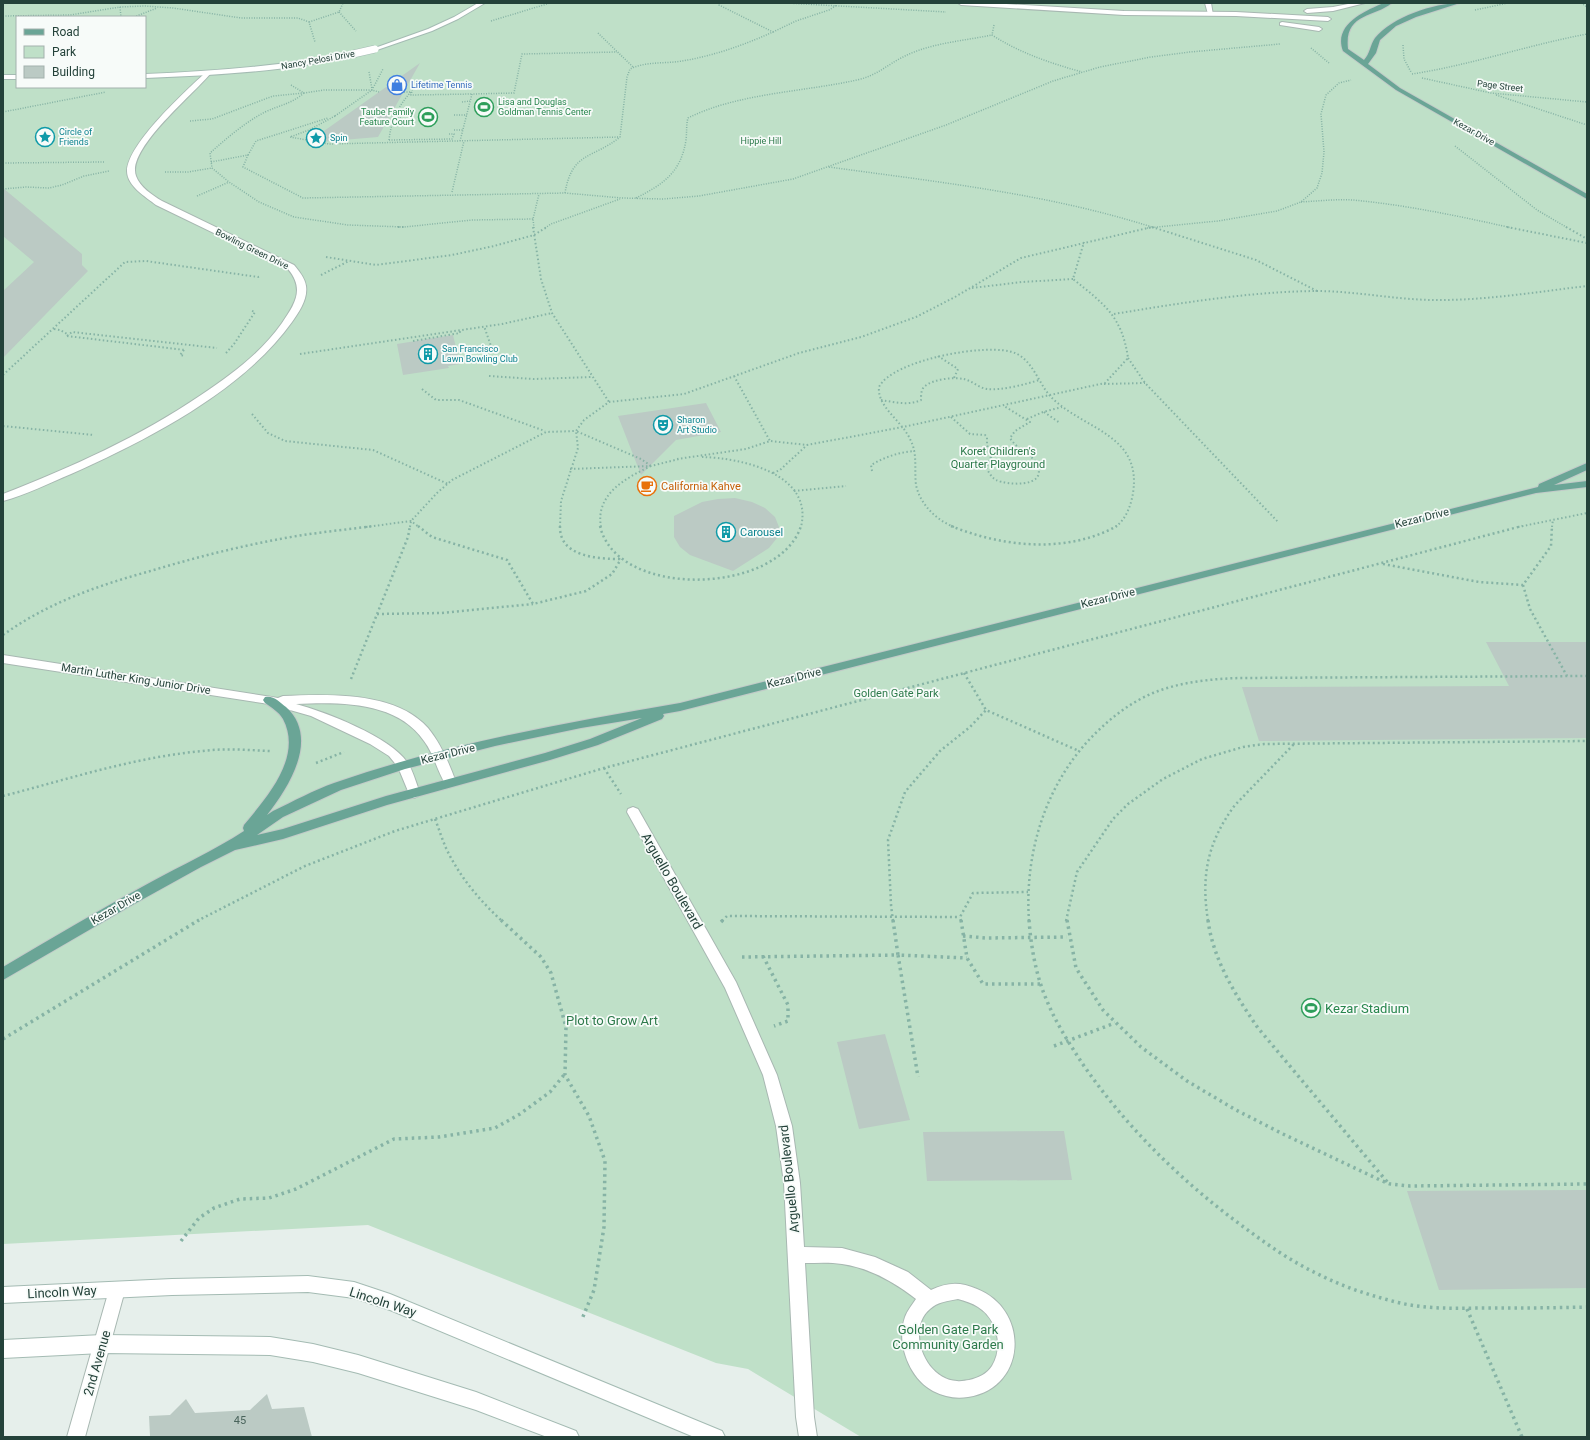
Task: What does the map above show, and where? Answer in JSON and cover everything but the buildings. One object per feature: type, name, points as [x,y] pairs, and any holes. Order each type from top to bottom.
[{"type":"main road","name":"Kezar Drive","points":[[1389,3],[1362,15],[1346,30],[1343,43],[1345,50],[1365,63],[1380,77],[1398,89],[1587,197]]},
{"type":"main road","points":[[1365,63],[1374,52],[1373,46],[1376,41],[1392,26],[1421,13],[1456,3]]},
{"type":"main road","name":"Kezar Drive","points":[[1536,490],[1587,466]]},
{"type":"main road","name":"Kezar Drive","points":[[3,974],[134,897],[231,846],[278,814],[336,788],[403,765],[539,732],[680,707],[1536,490],[1587,484]]},
{"type":"main road","points":[[231,846],[248,830],[274,796],[289,770],[295,753],[296,741],[289,718],[270,700]]},
{"type":"main road","name":"Kezar Drive","points":[[231,846],[283,834],[450,782],[594,742],[680,707]]},
{"type":"street","name":"Nancy Pelosi Drive","points":[[146,76],[262,69],[318,61],[353,54],[375,49],[433,30],[482,3]]},
{"type":"street","points":[[961,3],[1007,4],[1124,13],[1212,14],[1328,19]]},
{"type":"street","points":[[1208,3],[1212,14]]},
{"type":"street","points":[[1212,14],[1237,11],[1323,10],[1362,3]]},
{"type":"street","points":[[1212,14],[1235,9],[1252,8]]},
{"type":"street","points":[[1212,14],[1319,29]]},
{"type":"street","name":"Bowling Green Drive","points":[[3,498],[100,457],[156,428],[188,409],[222,385],[258,356],[284,327],[298,304],[302,295],[302,287],[297,273],[291,267],[159,203],[148,195],[131,172],[133,159],[144,142],[208,73]]},
{"type":"street","points":[[3,77],[16,77]]},
{"type":"street","name":"Martin Luther King Junior Drive","points":[[3,659],[270,700],[315,713],[374,741],[393,753],[403,765],[414,793]]},
{"type":"street","name":"Martin Luther King Junior Drive","points":[[270,700],[342,700],[366,703],[387,708],[406,716],[418,724],[432,742],[450,782]]},
{"type":"street","name":"Arguello Boulevard","points":[[633,812],[706,939],[731,986],[770,1075],[784,1126],[792,1183],[805,1417],[808,1437]]},
{"type":"street","points":[[797,1255],[842,1256],[875,1265],[902,1278],[929,1299]]},
{"type":"street","name":"Lincoln Way","points":[[3,1295],[172,1286],[308,1284],[354,1290],[390,1302],[716,1437]]},
{"type":"street","name":"2nd Avenue","points":[[76,1437],[117,1290]]},
{"type":"street","points":[[958,1291],[974,1295],[987,1302],[994,1311],[1005,1330],[1008,1346],[1005,1361],[996,1375],[985,1384],[970,1390],[953,1389],[936,1383],[923,1372],[913,1357],[909,1340],[911,1323],[918,1309],[929,1299],[943,1293],[958,1291]]},
{"type":"street","points":[[3,1350],[102,1344],[270,1346],[313,1353],[358,1364],[476,1401],[570,1437]]},
{"type":"path","points":[[340,12],[343,3]]},
{"type":"path","points":[[720,3],[719,6],[773,32]]},
{"type":"path","points":[[786,3],[951,12]]},
{"type":"path","points":[[1581,3],[1587,7]]},
{"type":"path","points":[[565,193],[568,177],[577,164],[610,145],[620,137],[628,71],[632,68],[643,64],[680,62],[706,56],[757,39],[796,21],[829,10],[837,5]]},
{"type":"path","points":[[3,16],[70,14],[120,7],[161,6],[186,11],[241,18],[298,18],[309,22],[340,12]]},
{"type":"path","points":[[136,16],[161,6]]},
{"type":"path","points":[[120,7],[121,16]]},
{"type":"path","points":[[340,12],[358,33]]},
{"type":"path","points":[[992,35],[996,20]]},
{"type":"path","points":[[309,22],[314,34],[318,61]]},
{"type":"path","points":[[598,33],[632,68]]},
{"type":"path","name":"Page Street","points":[[1587,34],[1554,40],[1458,67],[1413,74],[1430,80],[1491,93],[1587,102]]},
{"type":"path","points":[[635,198],[653,190],[669,178],[677,169],[683,156],[687,137],[685,126],[688,118],[700,112],[751,99],[860,80],[884,70],[903,57],[923,49],[992,35],[1024,54],[1050,64],[1084,72]]},
{"type":"path","points":[[334,116],[256,141],[243,167],[303,198],[565,193],[622,198],[663,199],[699,196],[793,179],[829,167],[846,159],[946,125],[1053,82],[1100,67],[1151,57],[1190,52],[1284,44]]},
{"type":"path","points":[[413,87],[410,95],[514,93],[522,54],[617,52]]},
{"type":"path","points":[[384,65],[372,90],[334,116],[308,130],[290,137],[329,144],[452,138],[454,134],[449,134]]},
{"type":"path","points":[[370,80],[372,90]]},
{"type":"path","points":[[1301,202],[1317,188],[1322,173],[1324,152],[1321,114],[1326,95],[1339,83],[1349,80],[1353,82]]},
{"type":"path","points":[[290,85],[304,93]]},
{"type":"path","points":[[163,120],[196,122],[226,116],[272,96],[324,90],[372,90],[379,92]]},
{"type":"path","points":[[3,112],[106,92]]},
{"type":"path","points":[[404,92],[412,92]]},
{"type":"path","points":[[389,141],[389,131],[400,103],[412,92]]},
{"type":"path","points":[[304,93],[294,101],[266,112],[236,130],[210,153],[212,168],[229,182],[259,202],[294,217],[348,225],[404,227],[472,220],[533,219]]},
{"type":"path","points":[[1491,93],[1587,125]]},
{"type":"path","points":[[460,141],[472,94]]},
{"type":"path","points":[[462,102],[470,101]]},
{"type":"path","points":[[400,103],[405,103]]},
{"type":"path","points":[[454,116],[467,115]]},
{"type":"path","points":[[394,118],[401,118]]},
{"type":"path","points":[[386,123],[392,123]]},
{"type":"path","points":[[454,130],[463,130]]},
{"type":"path","points":[[389,141],[464,141],[620,137]]},
{"type":"path","points":[[452,192],[464,141]]},
{"type":"path","points":[[1449,142],[1537,210],[1587,239]]},
{"type":"path","points":[[211,162],[248,155]]},
{"type":"path","points":[[3,163],[104,162]]},
{"type":"path","points":[[829,167],[1008,192],[1105,214],[1256,260],[1317,291]]},
{"type":"path","points":[[165,172],[188,172],[212,168]]},
{"type":"path","points":[[3,189],[26,187],[48,188],[62,185],[84,176],[109,171]]},
{"type":"path","points":[[197,196],[229,182]]},
{"type":"path","points":[[539,194],[533,219],[534,235],[541,279],[552,314],[609,402]]},
{"type":"path","points":[[326,256],[376,265],[487,248],[534,235],[551,224],[622,198]]},
{"type":"path","points":[[621,559],[598,559],[571,550],[560,535],[561,501],[570,469],[578,448],[576,431],[584,420],[609,402],[684,394],[799,354],[861,337],[916,317],[969,289],[1021,258],[1150,227],[1218,221],[1277,211],[1301,202],[1351,200],[1453,215],[1587,243]]},
{"type":"path","points":[[1073,279],[1084,242]]},
{"type":"path","points":[[3,375],[125,262],[146,261],[258,277],[265,274]]},
{"type":"path","points":[[319,276],[349,261]]},
{"type":"path","points":[[969,289],[1009,282],[1073,279],[1114,314],[1125,338],[1128,358],[1145,383],[1248,492],[1279,522]]},
{"type":"path","points":[[1114,314],[1222,297],[1317,291],[1430,300],[1465,300],[1587,286]]},
{"type":"path","points":[[226,353],[234,344],[255,312],[250,310]]},
{"type":"path","points":[[300,354],[460,330],[552,314]]},
{"type":"path","points":[[482,353],[491,346],[484,326]]},
{"type":"path","points":[[53,329],[60,330],[69,335]]},
{"type":"path","points":[[413,341],[460,333],[460,330]]},
{"type":"path","points":[[69,335],[72,332],[217,348]]},
{"type":"path","points":[[69,335],[66,336],[185,350],[180,355],[185,356]]},
{"type":"path","points":[[974,350],[1008,351],[1018,355],[1024,360],[1050,396],[1062,407],[1110,436],[1122,447],[1133,466],[1135,483],[1133,494],[1123,518],[1111,530],[1096,537],[1065,543],[1024,544],[986,539],[953,527],[934,515],[920,498],[915,482],[915,451],[911,439],[899,421],[886,408],[881,400],[879,390],[880,385],[889,377],[920,362],[938,356],[974,350]]},
{"type":"path","points":[[938,356],[958,369],[954,378]]},
{"type":"path","points":[[1103,384],[1111,379],[1128,358]]},
{"type":"path","points":[[489,376],[534,379],[593,377]]},
{"type":"path","points":[[734,376],[770,441]]},
{"type":"path","points":[[881,400],[900,403],[917,403],[922,400],[921,392],[924,386],[935,381],[954,378],[965,379],[987,389],[1022,385],[1039,380]]},
{"type":"path","points":[[677,459],[704,457],[729,458],[754,464],[781,478],[794,491],[802,506],[802,522],[796,538],[790,546],[777,557],[750,570],[715,579],[679,579],[653,574],[621,559],[606,544],[602,536],[599,519],[600,511],[608,495],[618,485],[631,476],[651,466],[677,459],[746,449],[770,441],[807,445],[903,427],[1103,384],[1145,383]]},
{"type":"path","points":[[422,389],[436,400],[459,400],[546,432],[576,431],[641,459],[651,466]]},
{"type":"path","points":[[951,417],[970,434],[983,435],[987,437],[987,445],[991,457],[986,466],[989,474],[995,480],[1014,484],[1024,483],[1036,478],[1039,472],[1036,462],[1014,445],[1011,440],[1013,432],[1030,423],[1030,421],[1004,406]]},
{"type":"path","points":[[1026,419],[1043,412],[1062,407]]},
{"type":"path","points":[[1043,412],[1060,423]]},
{"type":"path","points":[[252,414],[268,433],[285,441],[374,450],[448,484]]},
{"type":"path","points":[[3,426],[98,436]]},
{"type":"path","points":[[342,700],[408,537],[411,521],[437,493],[452,480],[546,432]]},
{"type":"path","points":[[773,473],[780,470],[807,445]]},
{"type":"path","points":[[872,471],[871,465],[880,460],[893,454],[915,451]]},
{"type":"path","points":[[570,469],[651,466]]},
{"type":"path","points":[[794,491],[846,486]]},
{"type":"path","points":[[3,1039],[211,913],[306,866],[396,831],[604,768],[1381,563],[1553,519],[1587,513]]},
{"type":"path","points":[[1523,585],[1551,546],[1553,519]]},
{"type":"path","points":[[3,635],[18,624],[60,602],[101,585],[170,565],[280,539],[411,521],[432,537],[507,560],[532,604]]},
{"type":"path","points":[[377,614],[441,613],[532,604],[586,591],[612,574],[621,559]]},
{"type":"path","points":[[1381,563],[1479,582],[1523,585]]},
{"type":"path","points":[[1523,585],[1530,609],[1567,676]]},
{"type":"path","points":[[964,673],[986,710],[1079,751]]},
{"type":"path","points":[[1587,676],[1213,679],[1167,688],[1148,695],[1111,719],[1098,730],[1079,751],[1059,780],[1040,821],[1033,844],[1028,892],[1031,938],[1035,962],[1041,984],[1053,1014],[1068,1040],[1109,1099],[1139,1135],[1170,1167],[1237,1222],[1281,1254],[1320,1275],[1353,1290],[1388,1300],[1422,1307],[1467,1309],[1587,1308]]},
{"type":"path","points":[[918,1076],[892,916],[888,840],[905,792],[940,751],[970,727],[986,710]]},
{"type":"path","points":[[1587,741],[1294,743],[1246,746],[1211,756],[1166,777],[1130,802],[1102,832],[1089,849],[1079,868],[1066,905],[1065,921],[1070,953],[1078,971],[1101,1007],[1115,1023],[1148,1053],[1191,1084],[1275,1130],[1388,1184],[1410,1186],[1587,1184]]},
{"type":"path","points":[[1294,743],[1240,801],[1220,830],[1208,860],[1205,891],[1207,922],[1223,972],[1244,1008],[1258,1028],[1388,1184]]},
{"type":"path","points":[[3,796],[143,760],[180,753],[219,749],[257,749],[295,753]]},
{"type":"path","points":[[312,765],[347,751]]},
{"type":"path","points":[[604,768],[633,812]]},
{"type":"path","points":[[181,1241],[200,1218],[214,1208],[240,1199],[269,1198],[296,1189],[394,1139],[439,1137],[495,1128],[520,1114],[550,1092],[564,1075],[566,1027],[552,973],[541,957],[489,909],[460,873],[446,848],[435,819]]},
{"type":"path","points":[[1028,892],[973,893],[960,917],[966,958],[983,984],[1041,984]]},
{"type":"path","points":[[706,939],[727,916],[960,917]]},
{"type":"path","points":[[963,936],[1031,938],[1067,937]]},
{"type":"path","points":[[716,958],[763,956],[898,955],[966,958]]},
{"type":"path","points":[[752,1032],[788,1022],[788,1005],[763,956]]},
{"type":"path","points":[[1054,1046],[1115,1023]]},
{"type":"path","points":[[564,1075],[576,1092],[589,1116],[605,1161],[604,1227],[594,1290],[582,1319]]},
{"type":"path","points":[[1467,1309],[1522,1437]]},
{"type":"green space","name":"Golden Gate Park","points":[[3,3],[1587,3],[1587,1437],[861,1437],[748,1369],[716,1363],[368,1225],[3,1244]]},
{"type":"place","name":"Lifetime Tennis","points":[[397,85]]},
{"type":"place","name":"Lisa and Douglas Goldman Tennis Center","points":[[484,107]]},
{"type":"place","name":"Taube Family Feature Court","points":[[428,117]]},
{"type":"place","name":"Circle of Friends","points":[[45,137]]},
{"type":"place","name":"Spin","points":[[316,138]]},
{"type":"place","name":"San Francisco Lawn Bowling Club","points":[[428,354]]},
{"type":"place","name":"Sharon Art Studio","points":[[663,425]]},
{"type":"place","name":"California Kahve","points":[[647,486]]},
{"type":"place","name":"Carousel","points":[[726,532]]},
{"type":"place","name":"Kezar Stadium","points":[[1311,1008]]},
{"type":"park label","name":"Hippie Hill","points":[[761,141]]},
{"type":"park label","name":"Koret Children's Quarter Playground","points":[[998,457]]},
{"type":"park label","name":"Plot to Grow Art","points":[[612,1020]]},
{"type":"park label","name":"Golden Gate Park Community Garden","points":[[948,1336]]}]
